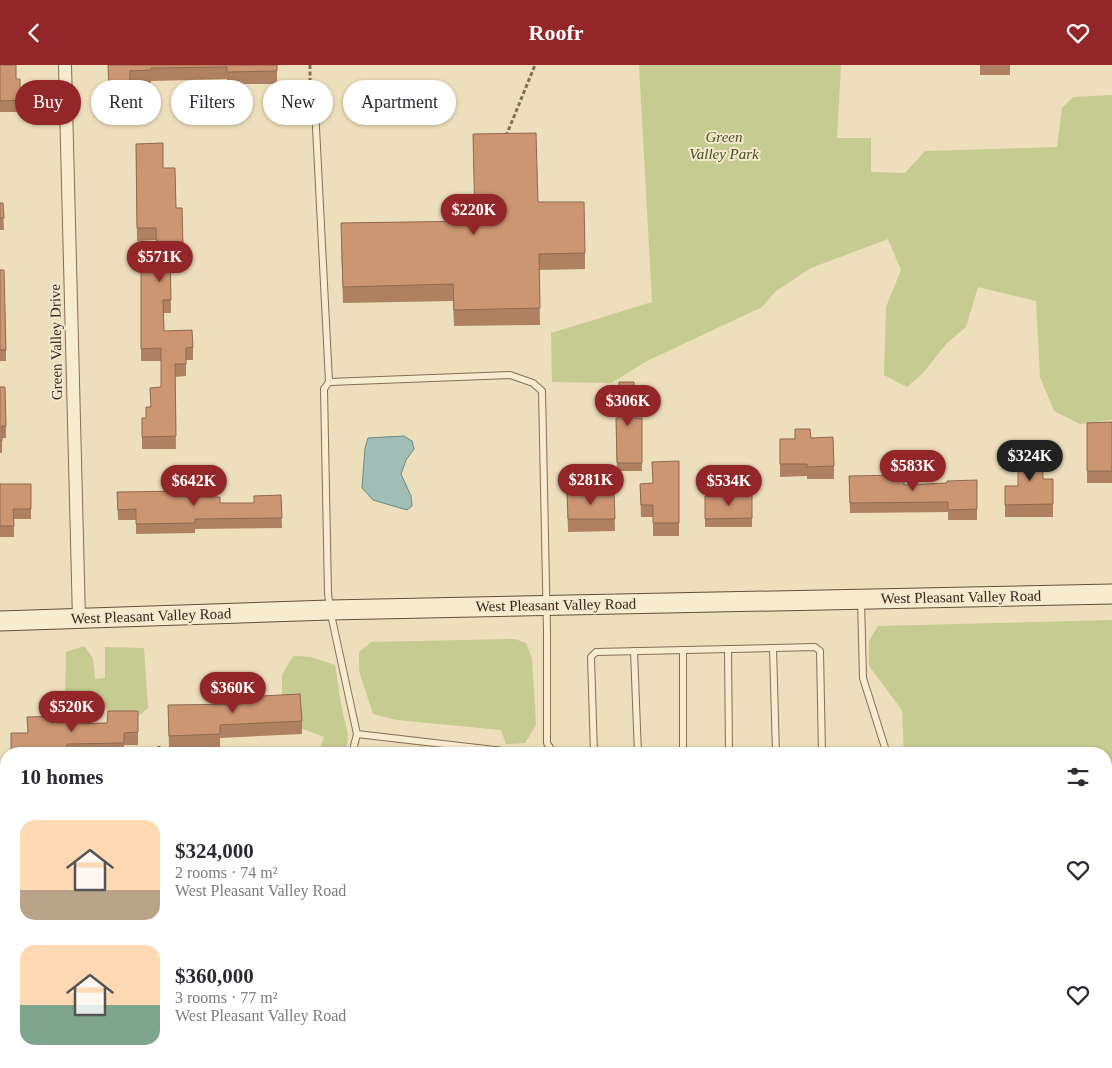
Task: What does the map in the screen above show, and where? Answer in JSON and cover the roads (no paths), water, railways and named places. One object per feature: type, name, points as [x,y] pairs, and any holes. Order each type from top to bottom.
[{"type":"main road","name":"West Pleasant Valley Road","points":[[0,621],[330,610],[1112,594]]},
{"type":"street","name":"Green Valley Drive","points":[[65,65],[79,619]]},
{"type":"lane","points":[[316,125],[329,382],[324,389],[326,548],[330,610],[357,735],[354,747]]},
{"type":"lane","points":[[329,382],[510,375],[533,383],[542,391],[547,605],[547,743],[550,747]]},
{"type":"lane","points":[[861,599],[863,678],[886,747]]},
{"type":"lane","points":[[594,747],[591,657],[596,652],[815,647],[820,651],[822,747]]},
{"type":"lane","points":[[773,648],[776,747]]},
{"type":"lane","points":[[728,649],[729,747]]},
{"type":"lane","points":[[683,650],[683,747]]},
{"type":"lane","points":[[634,651],[638,747]]},
{"type":"lane","points":[[357,735],[466,747]]},
{"type":"water","points":[[404,436],[412,441],[414,449],[406,460],[401,474],[411,496],[412,506],[407,510],[373,500],[362,488],[365,448],[368,438]]},
{"type":"park label","name":"Green Valley Park","points":[[724,146]]}]
